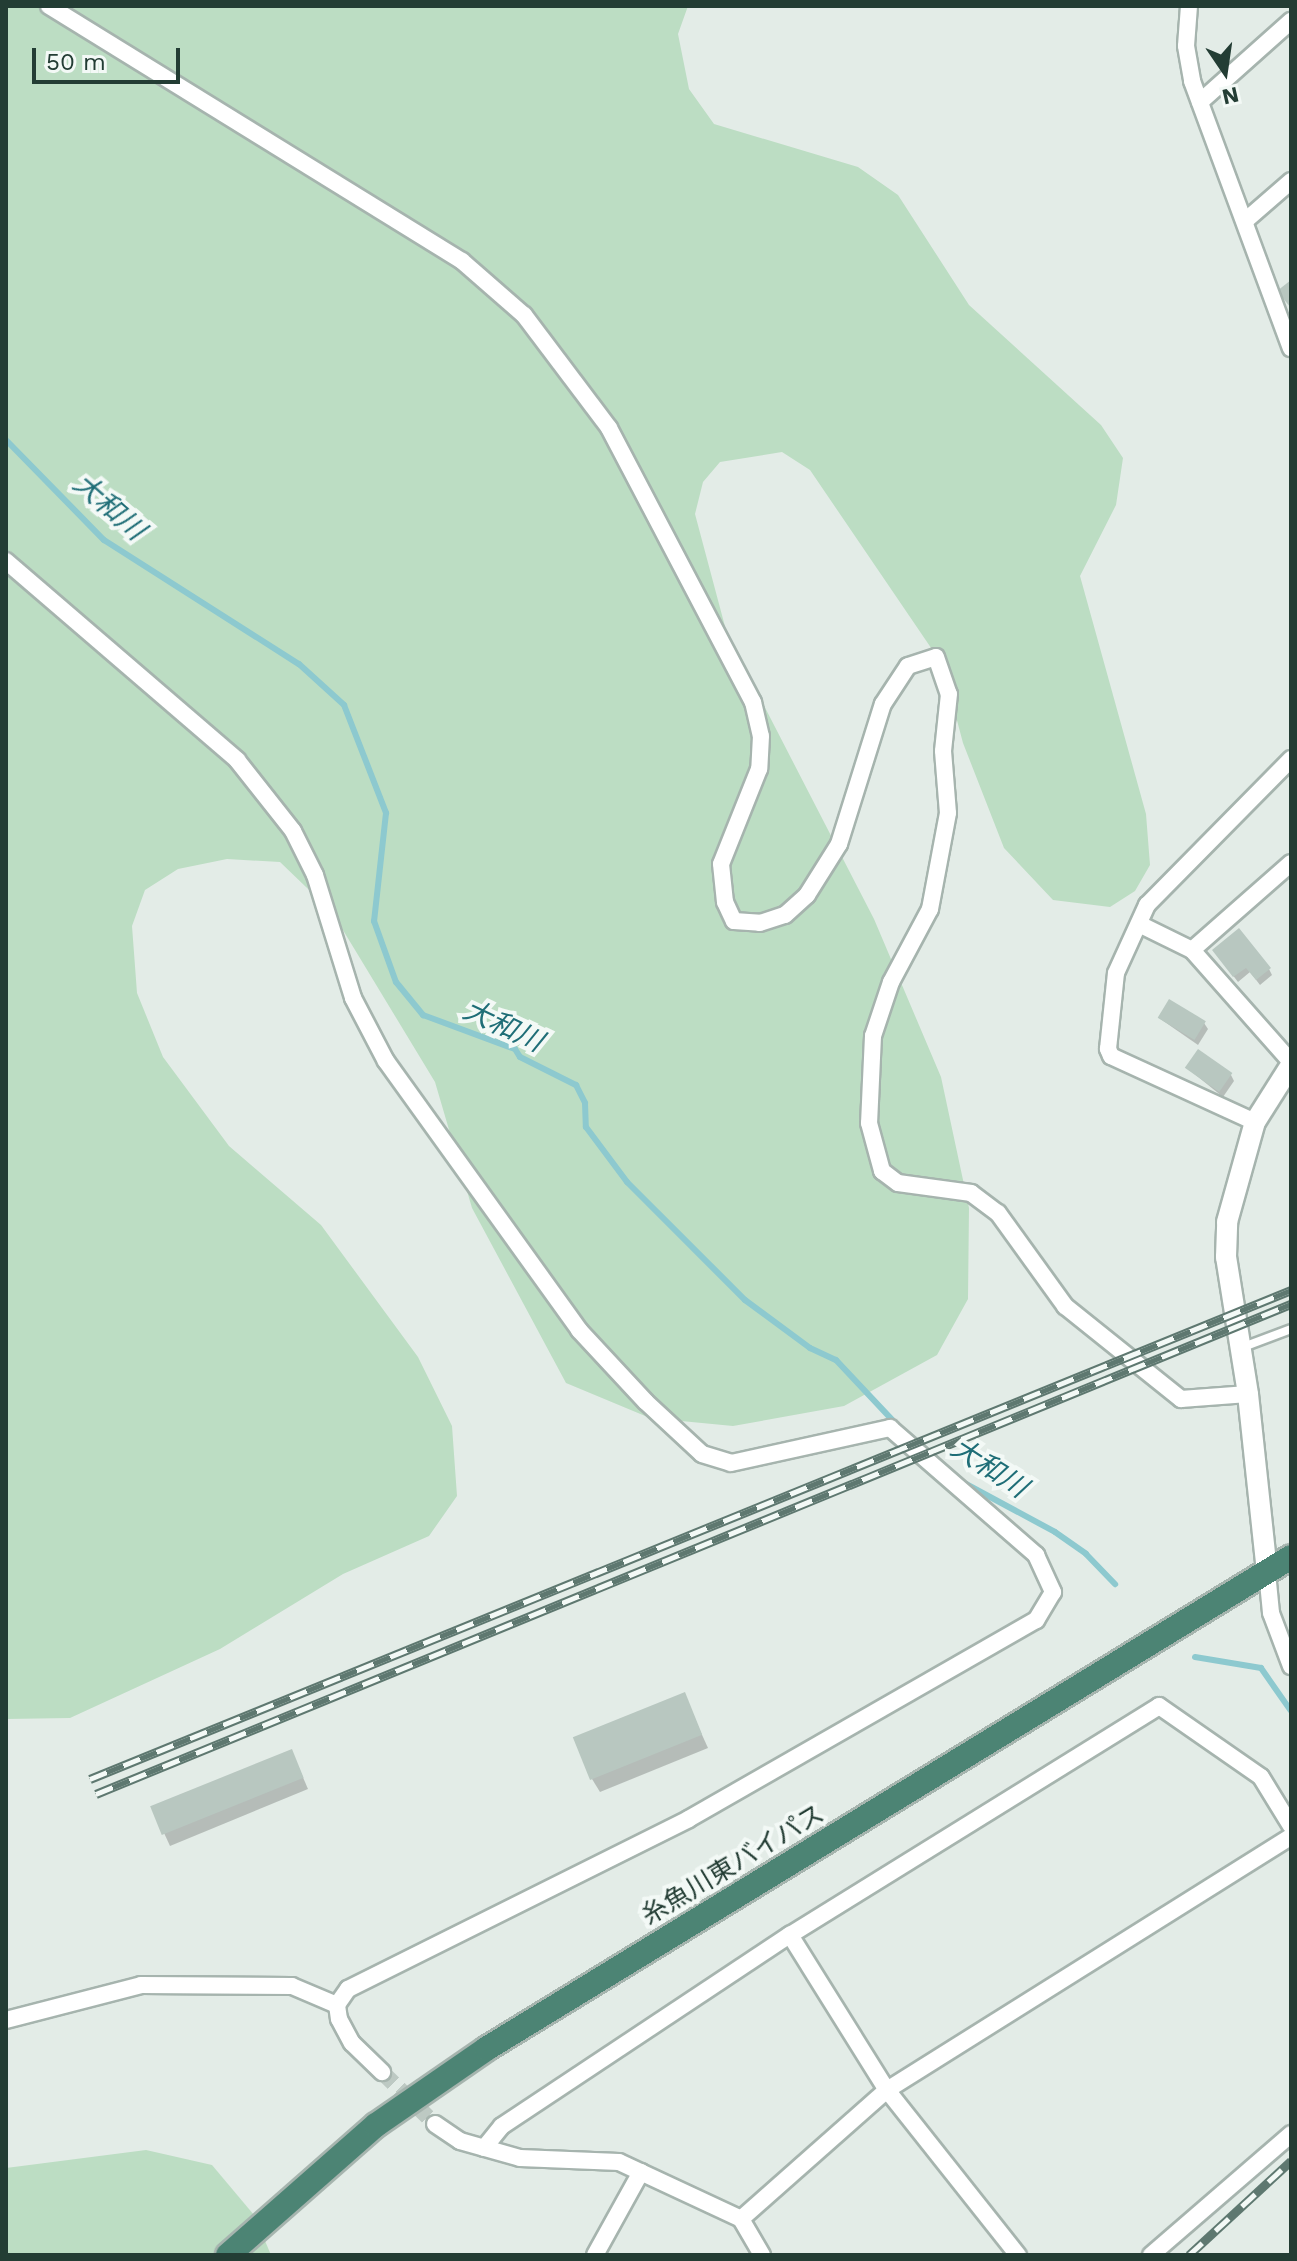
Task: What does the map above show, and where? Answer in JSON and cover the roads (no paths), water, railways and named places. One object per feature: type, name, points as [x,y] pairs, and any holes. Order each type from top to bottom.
[{"type":"highway","name":"糸魚川東バイパス","points":[[228,2255],[376,2125],[486,2049],[1291,1557]]},
{"type":"street","points":[[49,6],[462,261],[524,315],[591,403],[609,428],[753,702],[761,736],[759,769],[721,864],[725,902],[734,921],[760,923],[785,915],[807,895],[839,844],[883,704],[908,666],[936,657],[949,694],[943,751],[948,813],[930,909],[891,982],[873,1036],[869,1123],[882,1171],[898,1183],[971,1193],[998,1213],[1065,1306],[1181,1399],[1248,1394]]},
{"type":"street","points":[[1189,6],[1186,46],[1200,102],[1290,346]]},
{"type":"street","points":[[1200,102],[1291,21]]},
{"type":"street","points":[[1245,221],[1291,181]]},
{"type":"street","points":[[6,561],[226,750],[293,831],[315,875],[353,998],[386,1061],[579,1330],[646,1402],[702,1454],[731,1463],[890,1428],[1036,1555],[1053,1592],[1036,1620],[689,1819],[348,1989],[337,2005],[339,2019],[352,2043],[382,2072]]},
{"type":"street","points":[[1255,1122],[1111,1056],[1116,973],[1147,905],[1291,759]]},
{"type":"street","points":[[1192,950],[1291,863]]},
{"type":"street","points":[[1139,924],[1192,950],[1291,1064],[1255,1122],[1227,1222],[1226,1257],[1248,1394],[1271,1613],[1291,1666]]},
{"type":"street","points":[[484,2148],[502,2126],[790,1935],[1159,1706],[1261,1777],[1291,1826]]},
{"type":"street","points":[[741,2219],[887,2090],[1291,1837]]},
{"type":"street","points":[[790,1935],[887,2090],[1018,2255]]},
{"type":"street","points":[[6,2020],[141,1985],[292,1986],[337,2005]]},
{"type":"street","points":[[435,2124],[484,2148],[520,2158],[594,2158],[641,2172],[741,2219],[762,2255]]},
{"type":"street","points":[[1151,2255],[1291,2134]]},
{"type":"street","points":[[595,2255],[641,2172]]},
{"type":"lane","points":[[1241,1348],[1291,1329]]},
{"type":"waterway","name":"大和川","points":[[6,440],[104,540],[299,664],[344,705],[386,813],[374,921],[396,982],[423,1015],[515,1049],[520,1057],[576,1085],[585,1103],[586,1127],[627,1182],[745,1300],[810,1348],[836,1360],[897,1425]]},
{"type":"waterway","name":"大和川","points":[[966,1484],[1055,1532],[1086,1554],[1115,1584]]},
{"type":"waterway","name":"大和川","points":[[1195,1657],[1261,1668],[1291,1711]]},
{"type":"tunnel","points":[[382,2072],[435,2124]]},
{"type":"railway","points":[[90,1779],[1291,1290]]},
{"type":"railway","points":[[96,1794],[1291,1304]]},
{"type":"railway","points":[[1189,2255],[1291,2161]]}]
